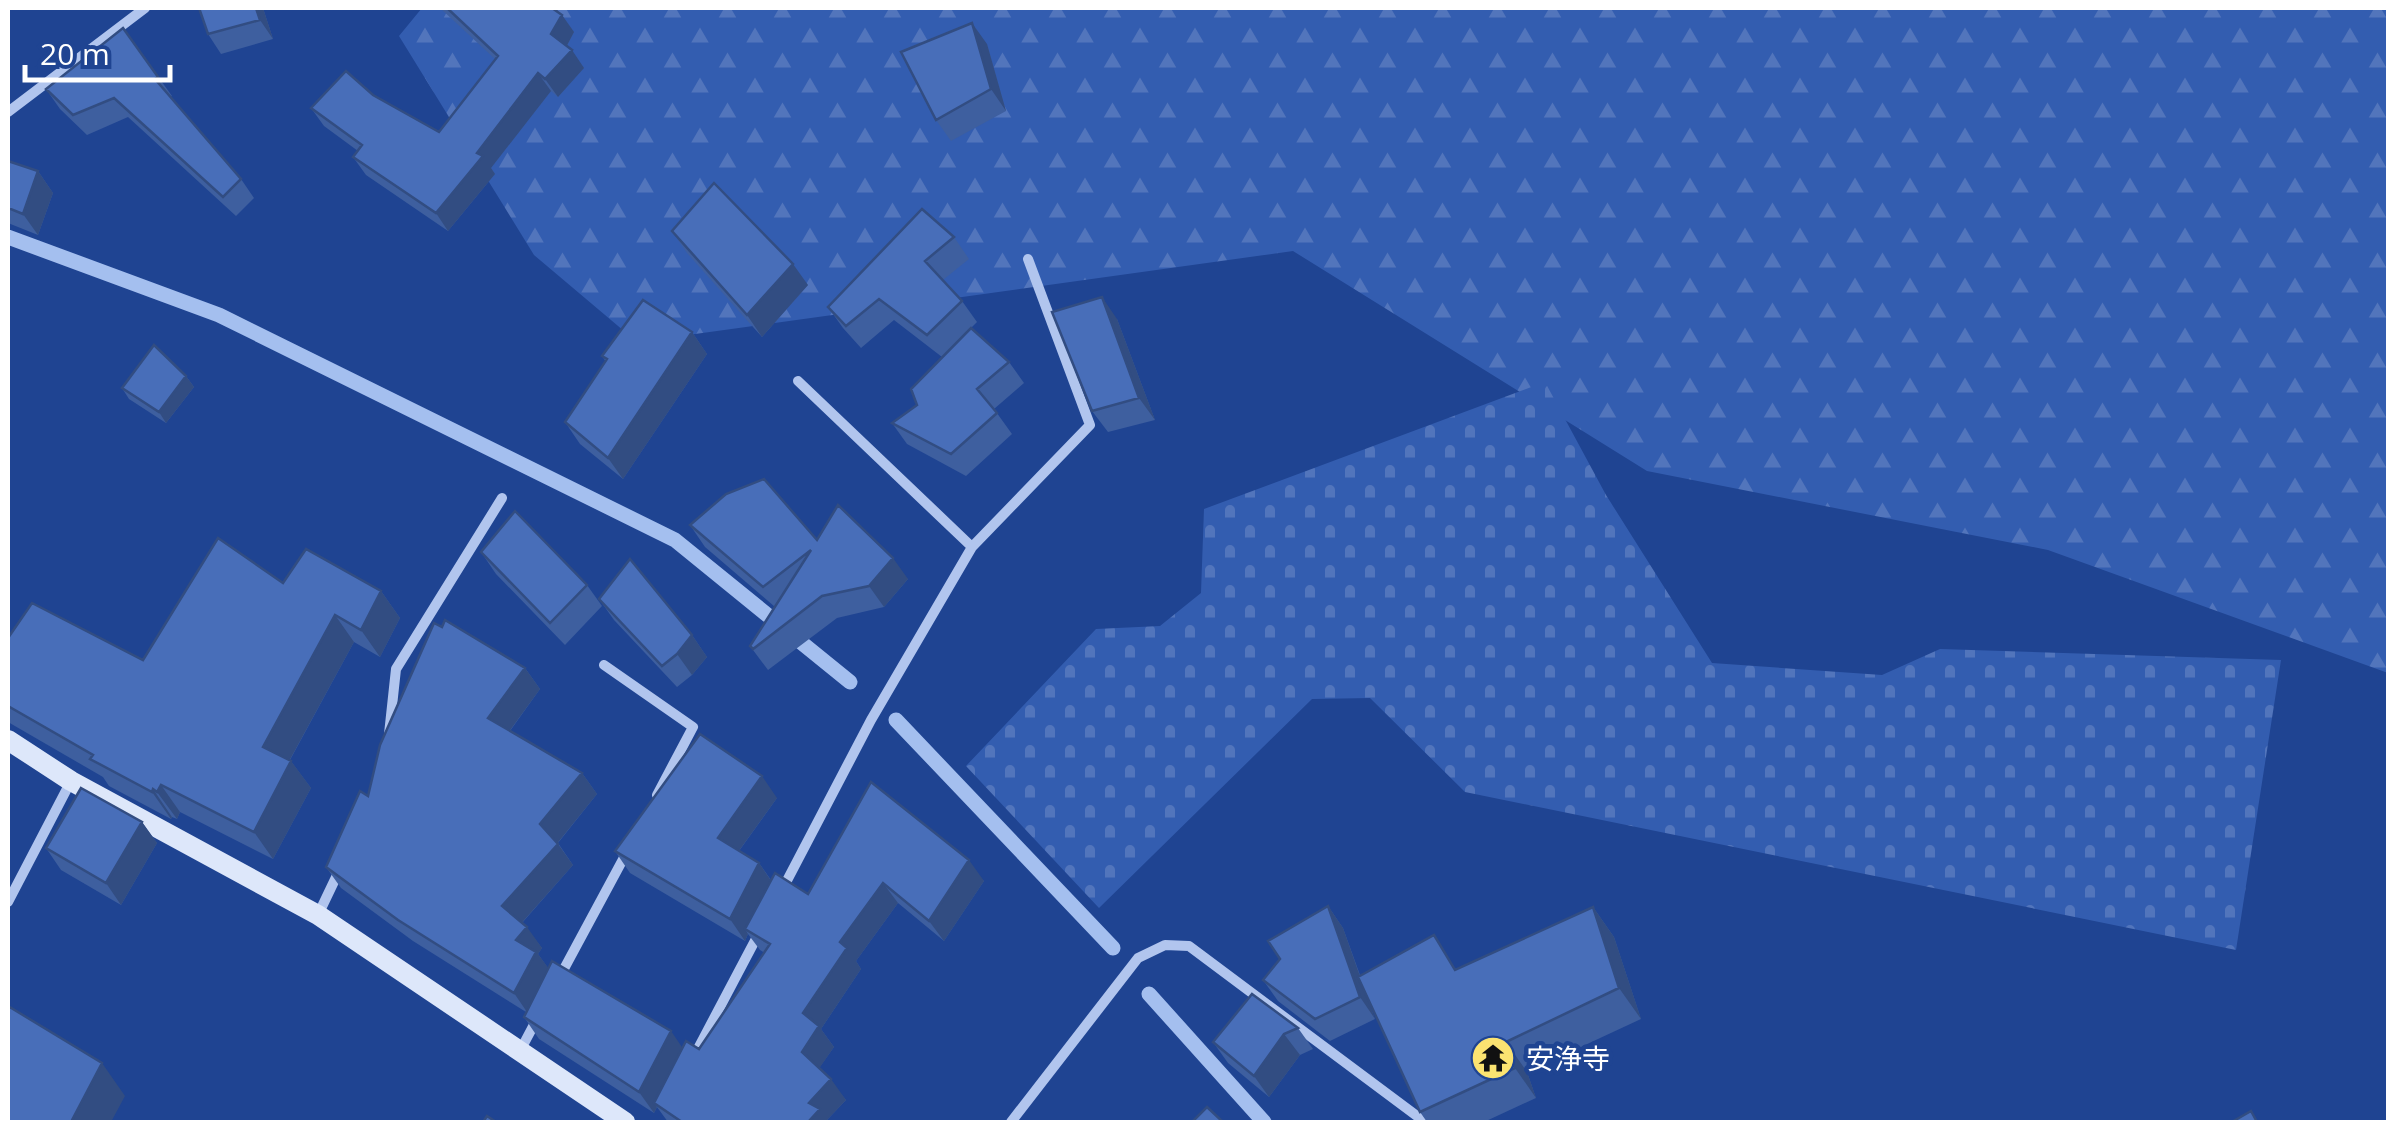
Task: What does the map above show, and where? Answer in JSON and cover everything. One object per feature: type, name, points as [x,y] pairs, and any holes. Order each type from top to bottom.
[{"type":"street","points":[[8,112],[145,8]]},
{"type":"street","points":[[779,895],[871,720],[972,547],[1090,425],[1028,259]]},
{"type":"street","points":[[798,381],[972,547]]},
{"type":"street","points":[[386,755],[396,669],[502,498]]},
{"type":"street","points":[[604,665],[693,727],[648,812]]},
{"type":"street","points":[[8,740],[71,781],[318,915],[625,1122]]},
{"type":"street","points":[[8,902],[71,781]]},
{"type":"street","points":[[556,983],[630,847]]},
{"type":"street","points":[[318,915],[343,862]]},
{"type":"street","points":[[686,1070],[770,913]]},
{"type":"street","points":[[1011,1122],[1138,958],[1166,945],[1189,946],[1425,1122]]},
{"type":"street","points":[[520,1052],[547,1000]]},
{"type":"green space","points":[[422,8],[2388,8],[2388,673],[2048,550],[1647,471],[1293,251],[637,342],[534,255],[399,36]]},
{"type":"green space","points":[[1545,382],[1606,495],[1712,663],[1882,675],[1940,649],[2281,660],[2236,950],[1465,792],[1370,698],[1312,699],[1099,908],[966,766],[1096,629],[1160,626],[1201,593],[1204,509]]},
{"type":"building","points":[[199,8],[256,8],[260,20],[208,34]]},
{"type":"building","points":[[447,8],[552,8],[562,15],[551,34],[572,50],[545,79],[538,73],[477,153],[483,156],[436,213],[353,157],[362,145],[311,108],[346,71],[373,95],[439,132],[498,56]]},
{"type":"building","points":[[972,23],[991,89],[936,120],[901,52]]},
{"type":"building","points":[[123,28],[158,77],[155,79],[241,179],[223,197],[114,98],[73,115],[46,89]]},
{"type":"building","points":[[8,161],[38,171],[23,214],[8,208]]},
{"type":"building","points":[[714,183],[793,264],[747,315],[672,231]]},
{"type":"building","points":[[922,209],[954,237],[925,261],[962,301],[927,335],[879,299],[846,326],[828,307]]},
{"type":"building","points":[[1102,297],[1139,398],[1092,411],[1052,312]]},
{"type":"building","points":[[643,300],[692,332],[608,458],[565,422],[607,359],[602,356]]},
{"type":"building","points":[[971,328],[1009,362],[977,389],[997,413],[951,454],[892,423],[917,405],[911,389]]},
{"type":"building","points":[[154,345],[186,376],[159,412],[122,388]]},
{"type":"building","points":[[764,479],[817,540],[838,505],[893,558],[869,586],[822,596],[753,649],[750,646],[811,550],[763,587],[690,525],[726,494]]},
{"type":"building","points":[[515,511],[587,585],[550,623],[481,552]]},
{"type":"building","points":[[218,538],[283,583],[306,549],[381,591],[361,630],[335,615],[263,747],[291,761],[254,832],[161,785],[157,792],[152,792],[90,759],[93,755],[8,706],[8,638],[32,603],[143,660]]},
{"type":"building","points":[[630,559],[692,635],[662,666],[599,599]]},
{"type":"building","points":[[445,620],[525,668],[488,718],[582,773],[540,824],[558,844],[502,906],[527,927],[516,940],[536,952],[514,993],[398,920],[326,867],[360,791],[368,796],[380,745],[434,623],[442,627]]},
{"type":"building","points":[[700,734],[762,776],[718,838],[759,863],[730,919],[615,851]]},
{"type":"building","points":[[871,782],[969,860],[929,921],[883,883],[840,942],[847,948],[803,1013],[819,1026],[802,1052],[831,1079],[809,1103],[820,1109],[808,1122],[682,1122],[654,1103],[686,1041],[699,1049],[770,944],[745,929],[775,873],[808,894]]},
{"type":"building","points":[[81,788],[142,822],[106,883],[46,848]]},
{"type":"building","points":[[1328,906],[1360,997],[1315,1019],[1263,980],[1280,959],[1268,941]]},
{"type":"building","points":[[1593,907],[1619,988],[1506,1042],[1515,1068],[1420,1112],[1358,977],[1434,935],[1455,970]]},
{"type":"building","points":[[552,961],[671,1031],[639,1092],[524,1017]]},
{"type":"building","points":[[1252,994],[1298,1028],[1284,1034],[1254,1076],[1213,1042]]},
{"type":"building","points":[[8,1006],[102,1063],[71,1122],[8,1122]]},
{"type":"building","points":[[1207,1107],[1223,1122],[1192,1122]]},
{"type":"building","points":[[2251,1111],[2257,1122],[2232,1122]]},
{"type":"waterway","points":[[8,237],[219,315],[675,540],[850,682]]},
{"type":"waterway","points":[[896,720],[1113,948]]},
{"type":"waterway","points":[[1149,994],[1264,1122]]},
{"type":"place","name":"安浄寺","points":[[1493,1058]]}]
